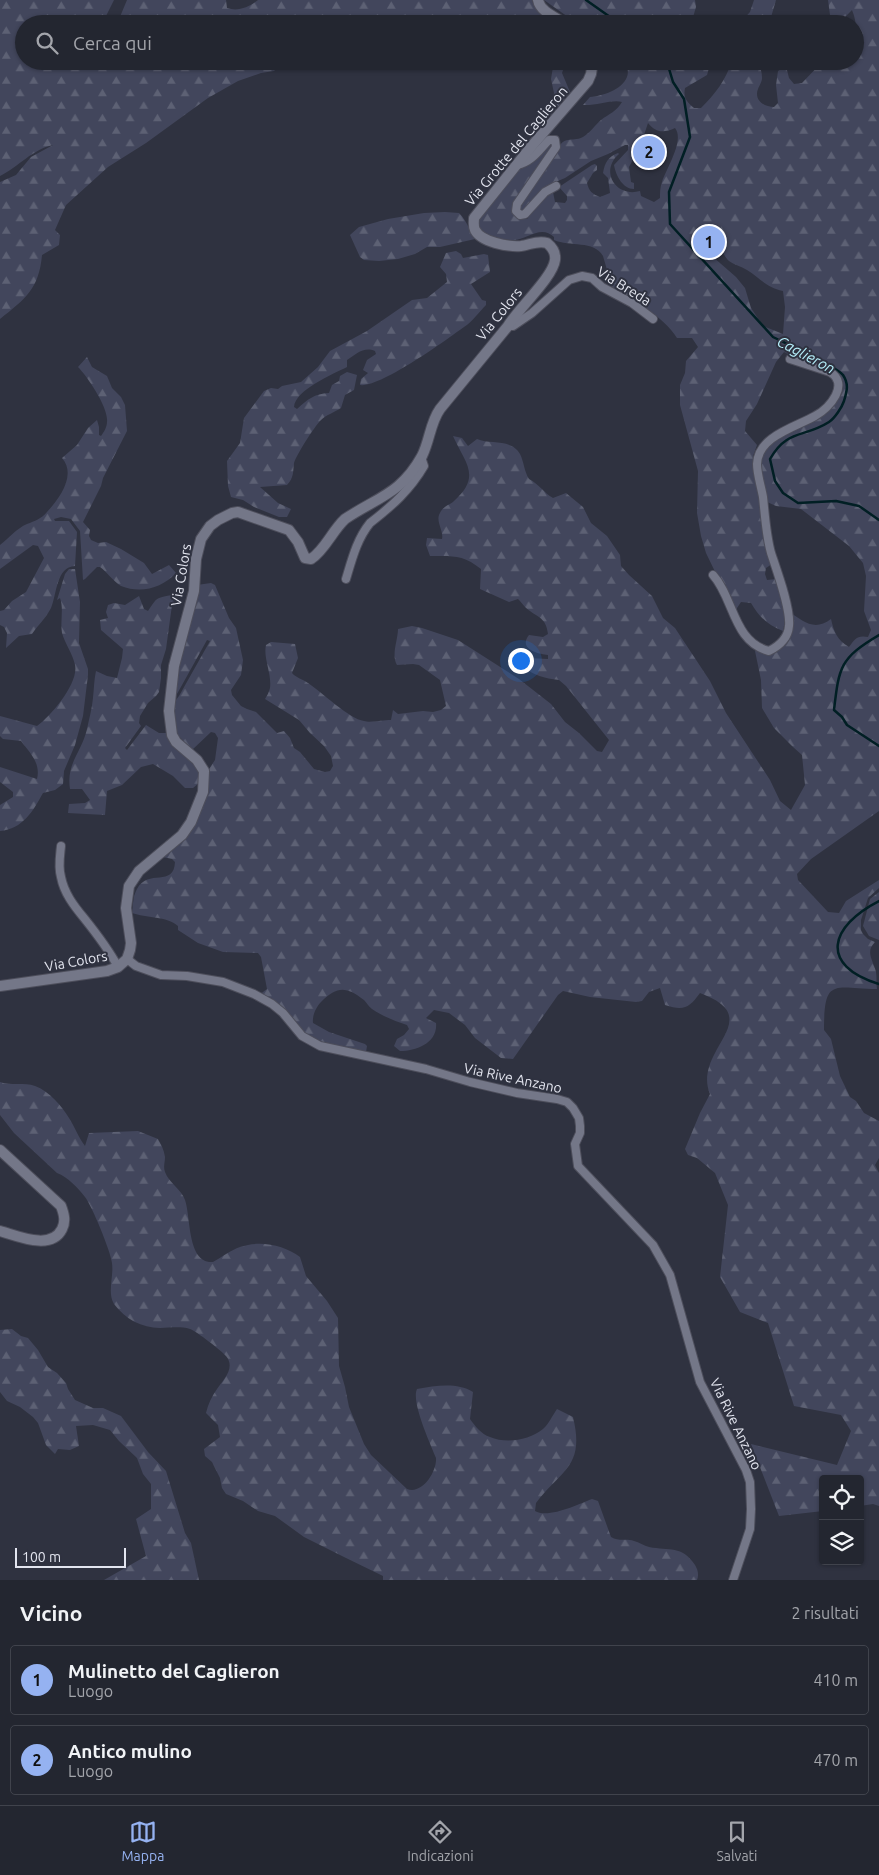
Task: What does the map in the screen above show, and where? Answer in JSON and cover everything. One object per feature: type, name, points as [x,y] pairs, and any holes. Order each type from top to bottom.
[{"type":"street","points":[[538,0],[544,10],[552,15]]},
{"type":"street","name":"Via Grotte del Caglieron","points":[[550,272],[556,257],[554,251],[547,243],[538,242],[522,246],[511,246],[485,239],[477,234],[473,227],[474,218],[588,81],[592,70]]},
{"type":"street","points":[[517,165],[533,158],[549,140],[555,140],[556,147],[518,204],[516,210],[520,215],[525,214],[545,192],[556,186]]},
{"type":"street","name":"Via Colors","points":[[0,986],[85,975],[118,967],[127,959],[131,943],[126,908],[129,886],[139,871],[182,836],[191,822],[203,792],[204,771],[197,760],[176,742],[172,735],[169,711],[174,666],[194,591],[197,550],[205,532],[218,520],[232,513],[248,515],[289,530],[298,542],[305,558],[311,559],[316,556],[338,525],[345,519],[395,490],[404,481],[421,457],[434,418],[550,272]]},
{"type":"street","name":"Via Breda","points":[[508,326],[521,322],[569,280],[582,276],[592,278],[602,287],[632,303],[653,319]]},
{"type":"street","points":[[713,574],[718,580],[746,638],[760,649],[769,651],[784,642],[789,627],[787,605],[766,529],[757,466],[758,454],[764,445],[776,436],[816,416],[837,394],[838,383],[835,375],[830,372],[790,360]]},
{"type":"street","points":[[346,579],[354,553],[366,528],[404,495],[416,480],[424,466],[421,457]]},
{"type":"street","points":[[61,846],[59,858],[60,877],[66,893],[112,955],[118,967]]},
{"type":"street","name":"Via Rive Anzano","points":[[127,959],[136,966],[161,976],[187,976],[223,982],[254,994],[272,1004],[283,1013],[299,1033],[320,1046],[410,1065],[518,1093],[557,1099],[567,1102],[574,1108],[579,1118],[580,1126],[580,1133],[575,1144],[578,1166],[648,1239],[662,1260],[670,1275],[700,1382],[746,1470],[751,1492],[750,1529],[733,1580]]},
{"type":"street","points":[[0,1150],[61,1206],[65,1217],[64,1226],[60,1233],[44,1241],[0,1231]]},
{"type":"green space","points":[[0,0],[114,0],[106,15],[15,15],[15,70],[275,70],[238,81],[208,98],[146,143],[108,167],[66,205],[55,230],[60,235],[59,245],[42,255],[38,277],[34,285],[17,305],[0,319],[0,182],[16,175],[31,157],[53,145],[32,154],[0,176]]},
{"type":"green space","points":[[127,0],[226,0],[227,8],[239,9],[247,7],[258,0],[532,0],[536,8],[545,15],[121,15]]},
{"type":"green space","points":[[544,0],[695,0],[696,7],[694,15],[565,15]]},
{"type":"green space","points":[[754,0],[776,0],[772,15],[747,15]]},
{"type":"green space","points":[[828,0],[879,0],[879,811],[811,859],[797,874],[798,880],[828,912],[839,913],[846,901],[879,880],[879,888],[868,898],[861,920],[863,934],[875,942],[870,953],[876,972],[877,989],[834,989],[829,993],[826,1001],[824,1030],[831,1039],[840,1076],[850,1097],[856,1101],[864,1113],[879,1121],[879,1158],[875,1165],[879,1173],[879,1506],[873,1504],[864,1505],[864,1475],[819,1475],[819,1511],[779,1516],[751,1444],[837,1465],[851,1431],[841,1415],[794,1406],[768,1323],[740,1312],[720,1277],[728,1205],[715,1173],[697,1158],[688,1155],[685,1149],[710,1094],[707,1084],[709,1068],[728,1028],[729,1016],[721,1004],[700,993],[686,1007],[672,1007],[665,1005],[660,988],[649,992],[642,1001],[636,1002],[590,997],[563,991],[558,995],[513,1059],[501,1058],[475,1038],[465,1025],[449,1013],[434,1010],[426,1018],[436,1023],[436,1030],[430,1041],[413,1049],[400,1051],[394,1046],[397,1039],[409,1029],[407,1025],[376,1012],[358,995],[352,992],[342,990],[332,993],[318,1006],[313,1023],[329,1032],[365,1044],[367,1046],[366,1052],[322,1042],[305,1033],[259,995],[267,989],[261,957],[258,953],[223,952],[198,943],[178,930],[178,926],[168,920],[132,913],[137,889],[142,883],[170,874],[174,870],[175,862],[172,859],[163,857],[163,855],[176,844],[207,772],[215,760],[218,738],[215,733],[211,732],[192,750],[174,731],[173,704],[210,641],[207,640],[177,694],[174,695],[197,585],[211,583],[215,585],[229,618],[236,628],[243,660],[241,675],[231,690],[232,695],[241,706],[256,712],[277,733],[284,731],[290,738],[294,748],[300,752],[314,769],[325,772],[330,771],[333,766],[331,756],[299,720],[265,699],[270,689],[266,645],[271,642],[295,644],[298,658],[292,673],[351,715],[367,722],[391,720],[393,710],[398,714],[423,711],[433,712],[441,710],[446,706],[440,680],[419,665],[397,665],[395,661],[398,629],[412,626],[458,640],[519,679],[551,704],[565,722],[597,751],[602,752],[609,740],[566,686],[559,680],[540,676],[523,666],[527,658],[548,659],[548,655],[531,650],[526,644],[529,635],[543,637],[548,634],[546,625],[542,620],[527,609],[518,599],[509,602],[480,589],[481,569],[475,564],[457,557],[430,556],[426,545],[427,538],[442,539],[438,519],[440,513],[462,492],[469,477],[466,462],[453,436],[462,438],[468,446],[477,439],[511,446],[520,454],[529,479],[553,498],[566,493],[583,507],[591,523],[607,536],[620,555],[621,566],[652,596],[663,618],[675,628],[710,681],[726,713],[770,780],[780,801],[791,810],[805,785],[802,755],[774,728],[762,708],[761,680],[755,651],[769,648],[784,637],[788,611],[814,625],[825,623],[831,619],[837,635],[849,647],[857,638],[868,637],[871,630],[864,611],[866,576],[863,563],[849,546],[801,509],[776,506],[765,501],[757,451],[797,427],[825,405],[835,388],[836,378],[784,352],[776,362],[757,404],[746,421],[745,431],[757,445],[753,456],[753,468],[764,536],[772,564],[766,568],[765,574],[767,580],[777,579],[779,585],[783,598],[783,631],[764,620],[751,603],[741,602],[737,608],[735,619],[706,553],[701,536],[697,513],[698,471],[680,405],[680,385],[685,373],[686,361],[698,347],[692,338],[677,338],[657,316],[612,287],[603,256],[594,248],[560,242],[554,240],[554,237],[549,233],[544,232],[513,240],[491,236],[479,230],[476,221],[518,168],[528,165],[552,144],[554,145],[523,193],[513,203],[513,212],[520,219],[527,219],[548,192],[553,192],[555,202],[565,203],[567,196],[559,187],[595,164],[597,170],[587,183],[589,188],[600,197],[610,193],[608,178],[603,173],[608,160],[618,153],[610,168],[613,182],[624,191],[640,191],[641,196],[654,202],[660,198],[661,184],[674,155],[678,140],[675,128],[660,131],[654,129],[648,123],[640,147],[629,167],[634,189],[623,184],[616,173],[614,165],[628,150],[628,145],[625,145],[591,161],[565,178],[553,183],[523,211],[519,208],[562,142],[583,137],[620,105],[622,102],[618,101],[583,105],[590,97],[606,94],[616,89],[624,82],[628,75],[628,70],[708,70],[707,75],[685,88],[685,97],[688,102],[694,108],[701,108],[720,86],[728,70],[761,70],[762,78],[757,97],[763,104],[774,107],[778,103],[776,85],[780,70],[787,70],[789,78],[794,84],[802,83],[814,70],[864,70],[864,15],[854,15],[852,10],[847,15],[830,15]],"holes":[[[704,235],[716,241],[726,258],[733,264],[747,270],[777,290],[783,291],[785,307],[783,334],[763,326],[751,308],[745,288],[736,277],[697,243],[696,238]]]},
{"type":"green space","points":[[552,70],[563,70],[562,73],[570,92],[548,119],[554,93],[551,79]]},
{"type":"green space","points":[[424,213],[459,213],[477,237],[440,247],[427,247],[415,254],[398,259],[379,261],[364,260],[360,257],[350,235],[359,227],[388,219]]},
{"type":"green space","points":[[456,251],[463,258],[488,255],[490,272],[471,284],[482,300],[486,301],[486,305],[467,325],[428,352],[382,379],[360,385],[361,379],[368,373],[363,370],[367,360],[376,354],[375,351],[367,349],[347,360],[347,367],[324,378],[301,395],[294,407],[297,409],[312,398],[329,393],[332,385],[339,381],[340,376],[347,372],[357,375],[354,390],[345,395],[341,408],[325,417],[314,428],[294,463],[292,477],[287,485],[260,487],[278,503],[291,509],[287,517],[279,517],[254,507],[243,500],[231,497],[228,486],[227,461],[240,443],[244,418],[264,391],[301,382],[318,367],[330,351],[367,331],[412,300],[427,298],[447,282],[446,274],[440,267],[446,253]]},
{"type":"green space","points":[[87,357],[92,367],[107,376],[112,388],[121,397],[125,405],[127,431],[83,522],[90,530],[89,536],[91,540],[98,543],[106,542],[121,549],[144,563],[152,574],[169,565],[176,573],[158,586],[144,589],[121,586],[100,567],[97,567],[83,580],[80,531],[71,519],[61,517],[54,519],[55,521],[69,521],[77,532],[75,566],[64,571],[58,582],[51,608],[32,634],[19,636],[6,648],[7,633],[4,627],[0,625],[0,611],[4,610],[12,601],[26,592],[44,558],[38,546],[33,545],[0,569],[0,545],[20,528],[38,520],[47,512],[61,494],[67,479],[68,472],[62,458],[77,445],[88,428],[97,420],[99,435],[101,436],[106,426],[107,416],[105,409],[87,377],[78,367]]},
{"type":"green space","points":[[69,569],[75,569],[80,602],[79,643],[88,669],[83,716],[75,745],[64,771],[63,784],[55,790],[43,793],[31,812],[21,823],[8,830],[0,831],[0,805],[13,797],[13,792],[0,782],[0,767],[37,779],[38,773],[34,758],[21,741],[3,739],[0,736],[0,716],[37,726],[56,707],[73,681],[75,665],[62,633],[62,606],[60,598],[57,600],[65,574]]},
{"type":"green space","points":[[172,595],[176,596],[172,605],[166,649],[161,665],[159,692],[148,703],[140,716],[139,723],[141,726],[125,748],[127,750],[146,725],[159,733],[167,733],[200,770],[199,783],[193,788],[185,788],[173,776],[153,764],[141,767],[122,785],[107,791],[105,815],[68,813],[69,804],[85,803],[90,800],[82,789],[70,789],[69,780],[72,765],[87,729],[96,671],[117,678],[122,658],[123,649],[101,630],[100,620],[108,618],[106,612],[108,605],[114,603],[125,605],[139,596],[144,609],[148,611],[157,599]]},
{"type":"green space","points":[[879,892],[879,940],[869,936],[863,926],[870,899]]},
{"type":"green space","points":[[0,1082],[31,1085],[45,1091],[63,1109],[85,1146],[89,1133],[138,1131],[158,1139],[165,1154],[165,1172],[185,1200],[194,1248],[198,1256],[205,1261],[213,1262],[237,1248],[256,1244],[272,1245],[287,1249],[300,1257],[306,1276],[327,1301],[338,1318],[339,1366],[349,1407],[364,1444],[371,1455],[407,1489],[413,1490],[423,1486],[431,1476],[436,1464],[436,1458],[419,1413],[417,1389],[453,1386],[473,1392],[470,1419],[484,1434],[503,1440],[518,1440],[538,1433],[547,1425],[557,1409],[573,1417],[576,1447],[569,1466],[536,1503],[535,1511],[541,1513],[555,1512],[592,1499],[598,1501],[611,1537],[631,1540],[649,1547],[675,1550],[685,1554],[697,1569],[697,1580],[383,1580],[383,1576],[304,1537],[275,1516],[258,1511],[243,1501],[226,1494],[212,1462],[205,1456],[204,1449],[220,1437],[218,1425],[206,1413],[212,1397],[228,1374],[229,1360],[198,1333],[190,1329],[178,1327],[153,1328],[134,1322],[118,1309],[111,1295],[111,1257],[92,1210],[85,1197],[76,1187],[65,1177],[57,1173],[14,1133],[0,1115]]},
{"type":"green space","points":[[12,1329],[21,1336],[28,1338],[48,1367],[66,1383],[75,1400],[93,1408],[103,1408],[121,1416],[148,1452],[166,1471],[185,1533],[191,1543],[199,1580],[104,1580],[146,1556],[136,1519],[151,1509],[151,1484],[143,1474],[137,1458],[110,1430],[93,1425],[76,1426],[79,1446],[70,1450],[58,1449],[55,1454],[46,1445],[38,1423],[33,1417],[20,1407],[7,1401],[0,1392],[0,1330]]},
{"type":"waterway","points":[[586,0],[607,15]]},
{"type":"waterway","name":"Caglieron","points":[[669,70],[673,82],[684,99],[690,137],[669,192],[670,224],[773,337],[831,366],[843,375],[846,381],[847,391],[842,406],[829,422],[790,438],[776,449],[770,459],[775,481],[783,493],[798,503],[836,501],[859,506],[879,520]]},
{"type":"waterway","name":"Caglieron","points":[[879,635],[856,650],[844,665],[840,673],[834,710],[847,725],[879,746]]},
{"type":"waterway","points":[[879,901],[862,911],[850,922],[841,933],[838,945],[839,956],[846,967],[859,976],[879,984]]},
{"type":"place","name":"Antico mulino","points":[[649,152]]},
{"type":"place","name":"Mulinetto del Caglieron","points":[[709,242]]}]
